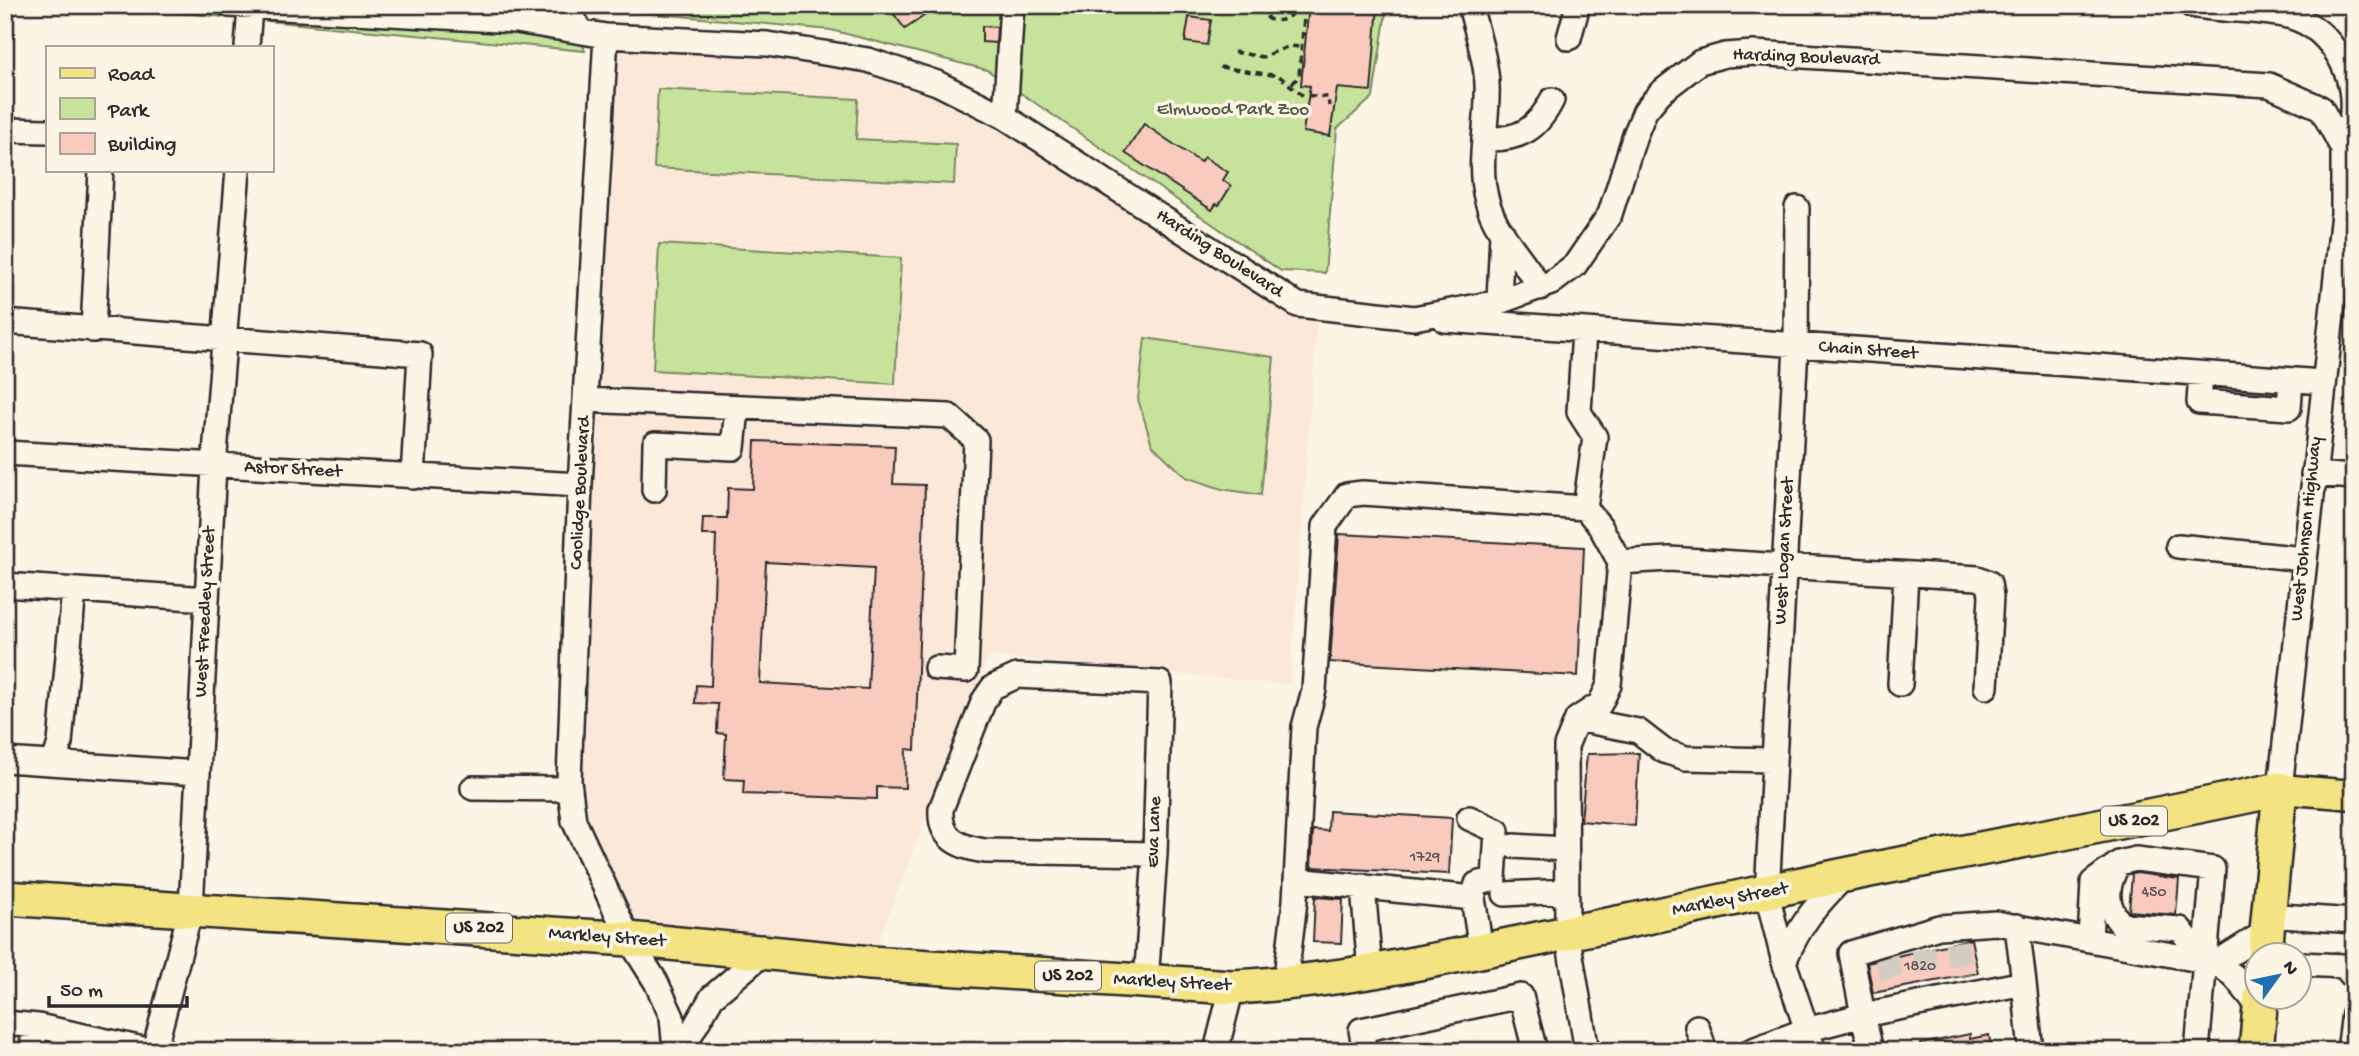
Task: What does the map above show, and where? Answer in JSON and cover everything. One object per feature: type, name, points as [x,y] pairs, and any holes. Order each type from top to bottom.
[{"type":"highway","name":"Markley Street","points":[[5,898],[191,908],[629,939],[870,963],[1146,982],[1232,987],[1285,985],[1767,894],[1915,861],[2119,824],[2280,789]]},
{"type":"highway","name":"West Johnson Highway","points":[[2266,934],[2280,789]]},
{"type":"highway","points":[[2256,1051],[2259,1010]]},
{"type":"main road","points":[[2280,789],[2354,795]]},
{"type":"street","name":"Harding Boulevard","points":[[545,5],[555,14],[606,36]]},
{"type":"street","points":[[1006,117],[1012,5]]},
{"type":"street","points":[[1470,5],[1487,83],[1481,169],[1488,203],[1502,232],[1523,258],[1540,288]]},
{"type":"street","points":[[1569,38],[1578,5]]},
{"type":"street","points":[[2191,5],[2287,16],[2319,31],[2337,51],[2351,85],[2353,114],[2343,149]]},
{"type":"street","name":"Harding Boulevard","points":[[239,6],[516,21],[606,36],[767,44],[868,60],[937,83],[1006,117],[1298,305],[1413,318],[1499,302],[1540,288],[1575,265],[1609,214],[1645,111],[1680,75],[1700,62],[1725,55],[1754,53],[2269,85],[2321,108]]},
{"type":"street","points":[[239,6],[247,46]]},
{"type":"street","name":"Coolidge Boulevard","points":[[606,36],[580,485],[570,789],[574,821],[629,939],[656,982],[672,1017],[675,1051]]},
{"type":"street","points":[[1485,139],[1503,139],[1532,130],[1552,100]]},
{"type":"street","name":"West Johnson Highway","points":[[2280,789],[2343,213],[2343,149],[2321,108]]},
{"type":"street","points":[[5,130],[46,131]]},
{"type":"street","points":[[93,330],[101,172]]},
{"type":"street","name":"West Freedley Street","points":[[153,1051],[191,908],[214,466],[238,172]]},
{"type":"street","name":"West Logan Street","points":[[1797,208],[1796,346],[1767,894],[1784,962],[1810,1040]]},
{"type":"street","points":[[1499,302],[1502,232]]},
{"type":"street","name":"Chain Street","points":[[1413,318],[2323,382]]},
{"type":"street","points":[[5,322],[420,354],[413,477]]},
{"type":"street","points":[[1584,331],[1579,412],[1595,438],[1585,509]]},
{"type":"street","points":[[585,400],[737,409],[949,416],[976,440],[966,670],[936,668]]},
{"type":"street","points":[[654,490],[656,404]]},
{"type":"street","points":[[655,444],[733,448],[737,409]]},
{"type":"street","name":"Astor Street","points":[[5,453],[580,485]]},
{"type":"street","points":[[2313,474],[2354,477]]},
{"type":"street","points":[[1285,985],[1296,880],[1304,727],[1314,691],[1325,526],[1335,509],[1347,495],[1363,493],[1585,509],[1600,526],[1620,562],[1609,685],[1600,704],[1577,719],[1566,746],[1567,932],[1587,1051]]},
{"type":"street","points":[[2178,546],[2304,559]]},
{"type":"street","points":[[1620,562],[1669,559],[1978,578],[1989,583],[1986,687]]},
{"type":"street","points":[[1900,684],[1906,575]]},
{"type":"street","points":[[5,585],[207,599]]},
{"type":"street","points":[[54,762],[60,743],[74,590]]},
{"type":"street","name":"Eva Lane","points":[[1146,982],[1155,854],[1160,683],[1017,676],[992,687],[984,700],[941,809],[940,824],[944,833],[954,842],[985,852],[1155,854]]},
{"type":"street","points":[[1577,719],[1638,731],[1664,751],[1686,758],[1772,760]]},
{"type":"street","points":[[5,760],[198,773]]},
{"type":"street","points":[[473,788],[570,789]]},
{"type":"street","points":[[1469,818],[1497,831],[1494,879],[1477,884],[1473,898],[1481,950]]},
{"type":"street","points":[[1513,846],[1566,849]]},
{"type":"street","points":[[2090,940],[2093,882],[2119,863],[2136,859],[2213,869],[2211,963],[2197,1051]]},
{"type":"street","points":[[2119,863],[2108,883],[2111,913],[2122,925],[2180,929],[2211,963],[2234,976],[2244,986]]},
{"type":"street","points":[[1784,962],[1798,928],[1843,877]]},
{"type":"street","points":[[1296,880],[1473,898]]},
{"type":"street","points":[[1363,886],[1370,971]]},
{"type":"street","points":[[1505,894],[1566,891]]},
{"type":"street","points":[[1871,1051],[1851,953],[1885,950],[1996,923],[2211,963],[2266,934],[2354,921]]},
{"type":"street","points":[[2017,926],[2031,1051]]},
{"type":"street","points":[[681,1051],[712,997],[766,951]]},
{"type":"street","points":[[2314,965],[2344,967],[2354,978]]},
{"type":"street","points":[[1750,1051],[1810,1040],[1896,999],[1963,986],[2024,983]]},
{"type":"street","points":[[1216,1051],[1232,987]]},
{"type":"street","points":[[1365,1051],[1361,1030],[1521,996],[1535,1051]]},
{"type":"street","points":[[2349,1051],[2354,1013]]},
{"type":"street","points":[[5,1023],[38,1026],[153,1051]]},
{"type":"street","points":[[30,1051],[38,1026]]},
{"type":"street","points":[[1697,1027],[1705,1051]]},
{"type":"path","points":[[1262,5],[1268,19],[1278,22],[1289,17],[1294,5]]},
{"type":"path","points":[[1292,84],[1299,76],[1305,5]]},
{"type":"path","points":[[1234,52],[1263,57],[1289,46],[1301,47]]},
{"type":"path","points":[[1220,67],[1279,76],[1303,95],[1328,97],[1329,106]]},
{"type":"shaded area","points":[[606,36],[767,44],[937,83],[1318,307],[1290,685],[989,656],[870,963],[629,939],[569,781]]},
{"type":"green space","points":[[98,5],[567,5],[585,51]]},
{"type":"green space","name":"Elmwood Park Zoo","points":[[604,5],[1387,5],[1373,97],[1337,129],[1325,273],[1281,271],[987,70],[831,30],[615,10]]},
{"type":"green space","points":[[658,89],[858,99],[856,139],[956,144],[954,184],[654,168]]},
{"type":"green space","points":[[659,244],[901,258],[895,384],[653,370]]},
{"type":"green space","points":[[1145,338],[1274,357],[1261,495],[1222,489],[1186,477],[1152,445],[1138,399]]},
{"type":"building","points":[[887,5],[940,5],[905,29]]},
{"type":"building","points":[[1309,5],[1378,5],[1371,91],[1337,88],[1330,136],[1303,132],[1310,86],[1301,85]]},
{"type":"building","points":[[1189,17],[1211,20],[1207,45],[1185,42]]},
{"type":"building","points":[[982,26],[997,27],[996,43],[982,42]]},
{"type":"building","points":[[1144,124],[1200,162],[1204,157],[1228,172],[1223,180],[1231,186],[1219,205],[1216,204],[1212,210],[1125,153]]},
{"type":"building","points":[[755,441],[895,446],[893,484],[925,485],[915,750],[906,749],[905,788],[877,787],[877,799],[743,794],[744,780],[724,779],[726,734],[717,733],[718,704],[695,703],[696,685],[711,686],[716,535],[702,535],[703,518],[727,518],[728,488],[753,489]],"holes":[[[766,562],[874,568],[868,689],[760,683]]]},
{"type":"building","points":[[1339,534],[1584,547],[1578,676],[1330,662]]},
{"type":"building","points":[[1639,753],[1635,826],[1581,821],[1587,754]]},
{"type":"building","points":[[1329,811],[1452,818],[1449,874],[1311,867],[1313,830],[1328,831]]},
{"type":"building","points":[[2132,874],[2179,879],[2176,915],[2129,911]]},
{"type":"building","points":[[1315,897],[1343,899],[1341,943],[1313,942]]},
{"type":"building","points":[[1971,939],[1978,973],[1873,993],[1867,963]]},
{"type":"building","points":[[1970,1034],[1970,1039],[1989,1035],[1992,1051],[1921,1051],[1921,1044]]},
{"type":"tunnel","points":[[1956,942],[1962,976]]},
{"type":"tunnel","points":[[1923,949],[1929,982]]},
{"type":"tunnel","points":[[1886,956],[1894,989]]}]
